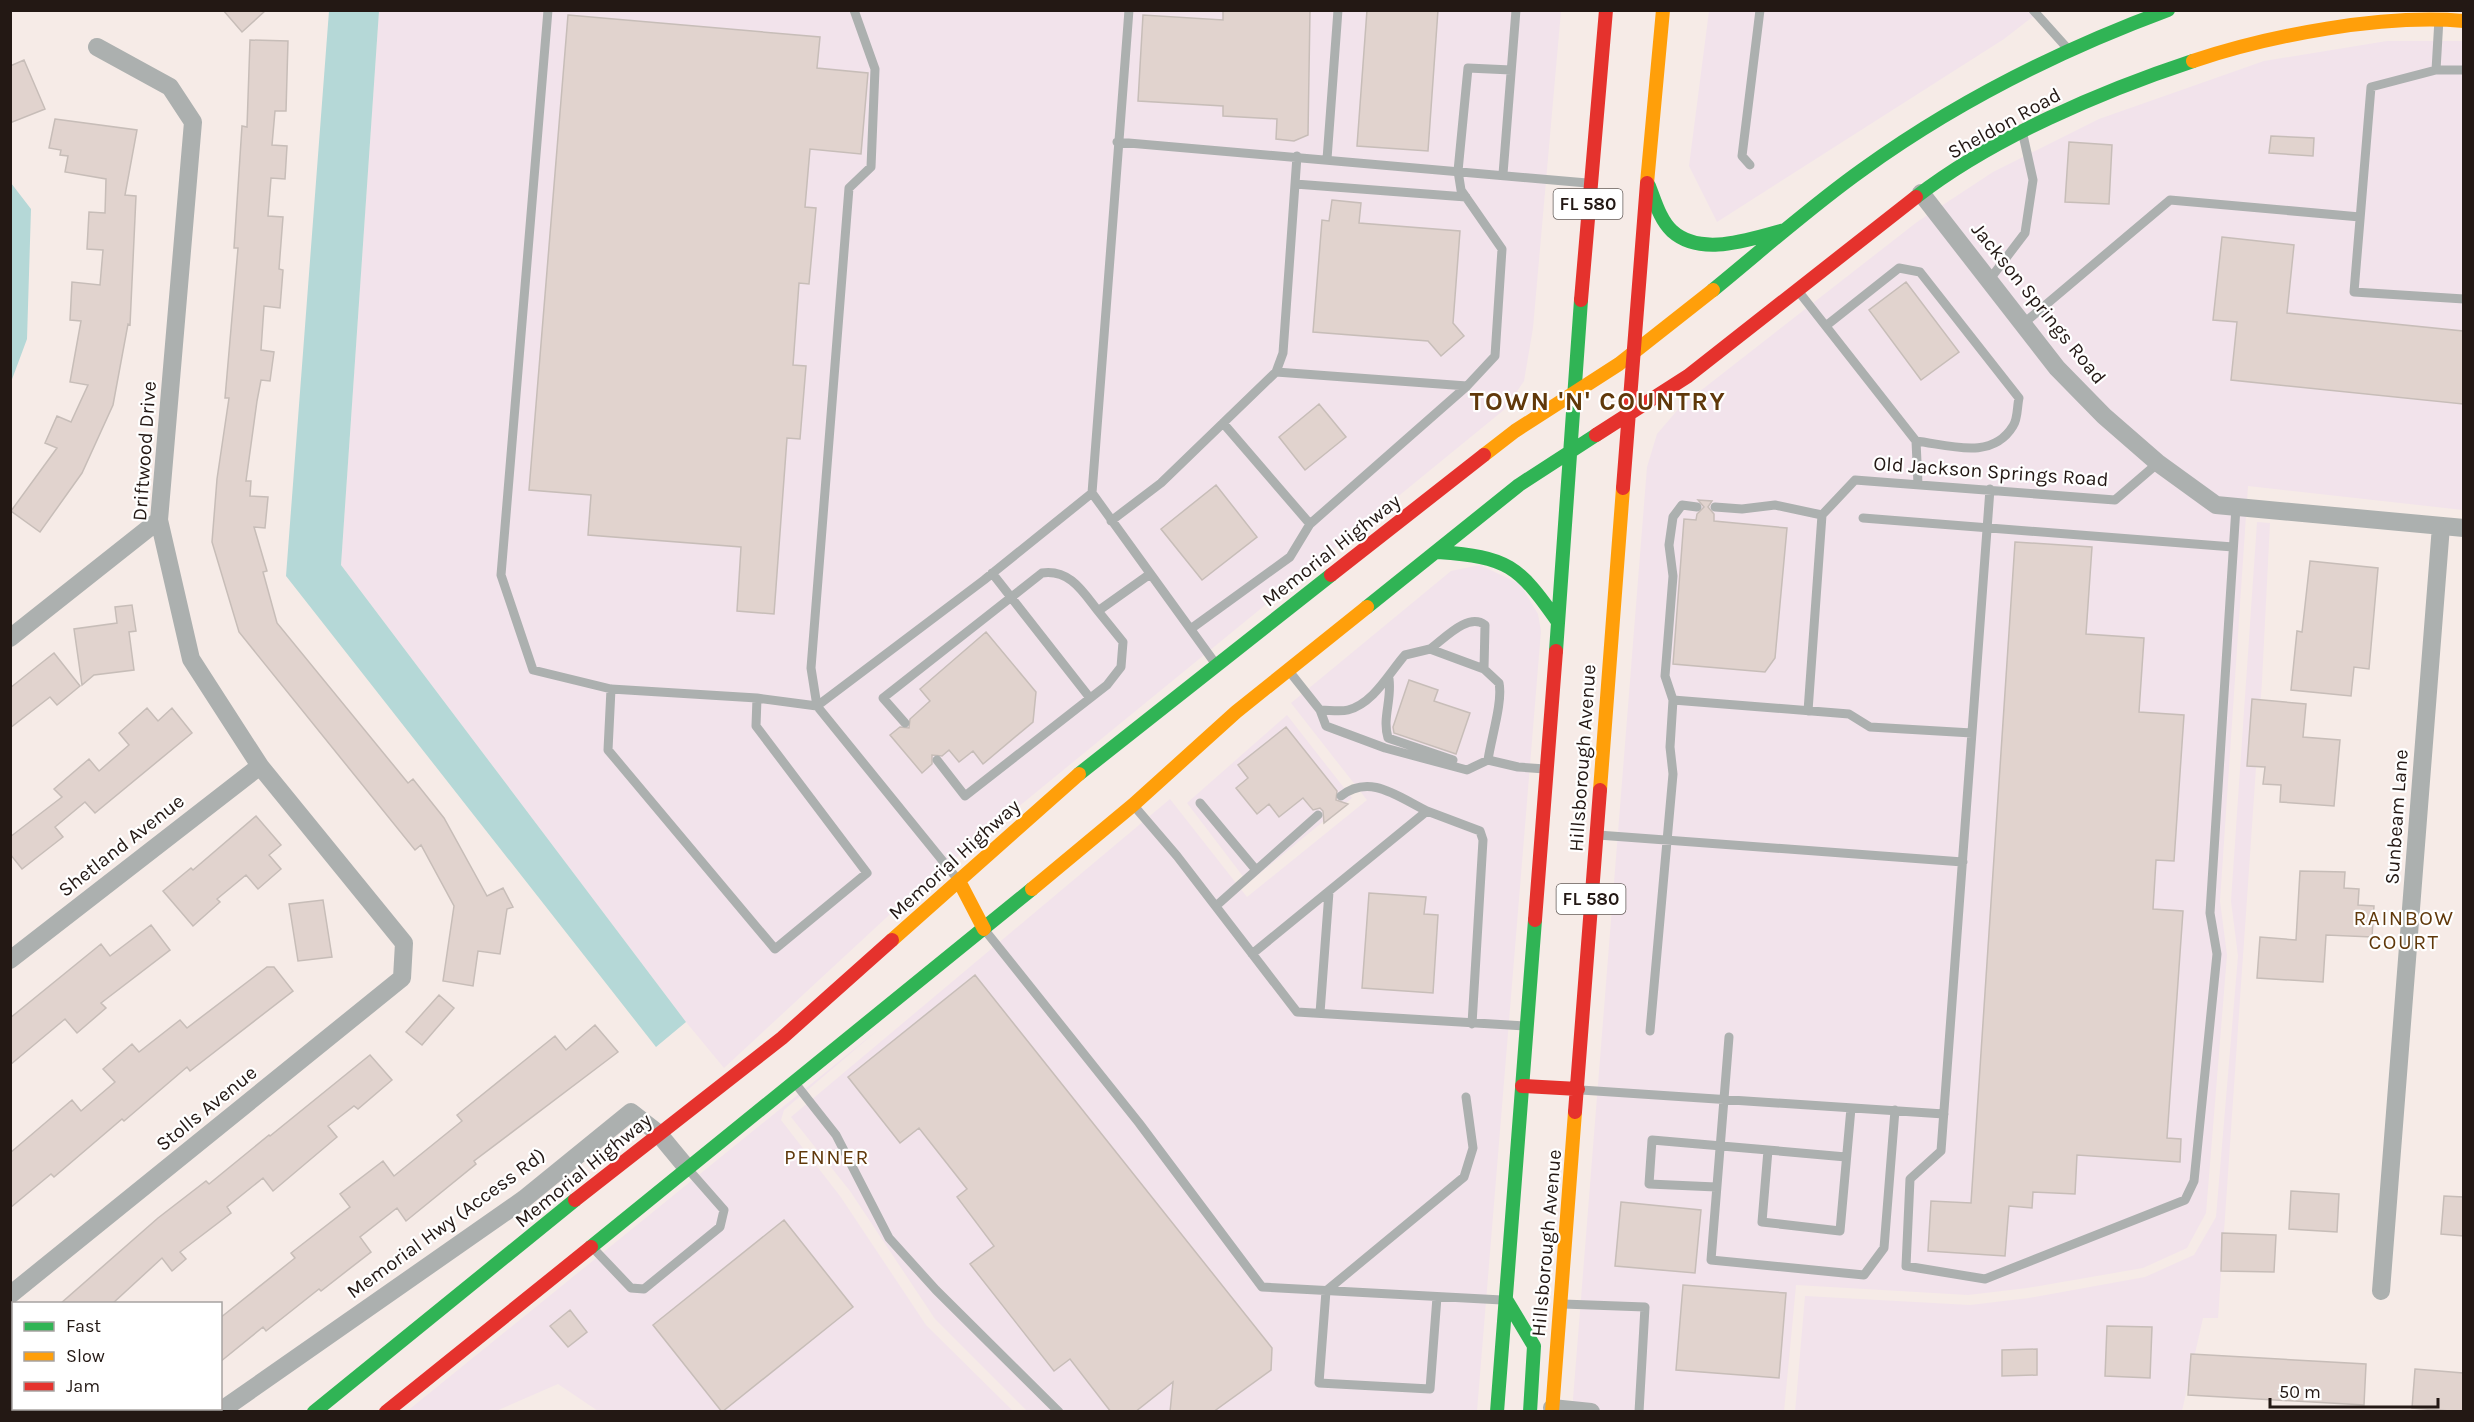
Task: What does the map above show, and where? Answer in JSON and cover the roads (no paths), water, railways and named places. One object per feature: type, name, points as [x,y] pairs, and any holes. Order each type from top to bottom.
[{"type":"main road","name":"FL 580","points":[[1572,397],[1606,10]]},
{"type":"main road","name":"FL 580","points":[[1647,180],[1663,10]]},
{"type":"main road","name":"Sheldon Road","points":[[1634,354],[1785,230],[1862,170],[1926,126],[2026,70],[2127,24],[2168,10]]},
{"type":"main road","name":"Sheldon Road","points":[[1629,414],[1688,376],[1921,194],[1983,154],[2057,114],[2151,75],[2240,45],[2366,24],[2439,15],[2463,21]]},
{"type":"main road","points":[[1647,180],[1662,218],[1672,231],[1688,243],[1723,245],[1785,230]]},
{"type":"main road","name":"Hillsborough Avenue","points":[[1552,1410],[1647,180]]},
{"type":"main road","name":"Memorial Highway","points":[[314,1412],[658,1133],[782,1038],[1094,761],[1515,431],[1572,397],[1634,354]]},
{"type":"main road","name":"Hillsborough Avenue","points":[[1497,1412],[1558,622],[1572,397]]},
{"type":"main road","points":[[386,1412],[984,929],[1133,805],[1236,712],[1519,485],[1629,414]]},
{"type":"main road","points":[[1438,552],[1483,555],[1510,563],[1529,581],[1558,622]]},
{"type":"main road","points":[[959,881],[984,929]]},
{"type":"main road","points":[[1522,1086],[1578,1089]]},
{"type":"main road","points":[[1507,1301],[1534,1346],[1530,1412]]},
{"type":"street","name":"Driftwood Drive","points":[[97,47],[170,87],[194,123],[159,520],[191,659],[260,766],[404,943]]},
{"type":"street","name":"Jackson Springs Road","points":[[1921,194],[1990,279],[2057,368],[2104,416],[2158,463],[2216,505],[2463,528]]},
{"type":"street","points":[[10,638],[159,520]]},
{"type":"street","name":"Sunbeam Lane","points":[[2381,1291],[2441,526]]},
{"type":"street","name":"Shetland Avenue","points":[[10,960],[260,766]]},
{"type":"street","name":"Stolls Avenue","points":[[10,1295],[402,978],[404,943]]},
{"type":"street","name":"Memorial Hwy (Access Rd)","points":[[222,1410],[524,1198],[631,1112],[658,1133],[687,1168]]},
{"type":"street","points":[[1552,1410],[1592,1412]]},
{"type":"lane","points":[[548,10],[501,575],[533,670],[611,688],[757,698],[817,706],[992,573],[1092,493]]},
{"type":"lane","points":[[854,10],[875,69],[871,167],[849,189],[811,668],[817,706],[959,881]]},
{"type":"lane","points":[[1129,10],[1117,142],[1092,493],[1217,665]]},
{"type":"lane","points":[[1327,159],[1338,10]]},
{"type":"lane","points":[[1503,174],[1516,10]]},
{"type":"lane","points":[[1750,165],[1742,156],[1761,10]]},
{"type":"lane","points":[[2033,10],[2070,50]]},
{"type":"lane","points":[[2436,70],[2439,15]]},
{"type":"lane","points":[[1192,628],[1290,557],[1310,524],[1467,386],[1495,356],[1502,249],[1461,190],[1458,171],[1468,68],[1511,70]]},
{"type":"lane","points":[[2463,70],[2436,70],[2371,87],[2354,292],[2463,299]]},
{"type":"lane","points":[[1990,279],[2025,233],[2033,180],[2022,133]]},
{"type":"lane","points":[[1117,142],[1590,183]]},
{"type":"lane","points":[[1111,521],[1161,483],[1276,372],[1283,353],[1297,156]]},
{"type":"lane","points":[[1296,184],[1466,197]]},
{"type":"lane","points":[[2024,323],[2170,200],[2360,217]]},
{"type":"lane","points":[[1827,325],[1899,268],[1920,272],[2019,398],[2014,425],[1991,447],[1976,449],[1916,441]]},
{"type":"lane","points":[[1797,290],[1827,325],[1916,441],[1918,484]]},
{"type":"lane","points":[[1276,372],[1467,386]]},
{"type":"lane","points":[[1223,423],[1310,524]]},
{"type":"lane","name":"Old Jackson Springs Road","points":[[1822,515],[1855,480],[2115,500],[2158,463]]},
{"type":"lane","points":[[1990,489],[1941,1151],[1910,1179],[1906,1266],[1985,1279],[2185,1200],[2194,1181],[2216,965],[2210,913],[2236,507]]},
{"type":"lane","points":[[1715,507],[1742,509],[1775,505],[1822,515],[1808,711]]},
{"type":"lane","points":[[1650,1031],[1673,774],[1670,747],[1673,700],[1665,676],[1672,576],[1671,536],[1673,517],[1682,506],[1697,507]]},
{"type":"lane","points":[[1863,518],[2233,547]]},
{"type":"lane","points":[[905,723],[883,698],[1042,573],[1055,571],[1073,579],[1123,642],[1121,667],[1107,685],[964,796],[937,760]]},
{"type":"lane","points":[[992,573],[1090,698]]},
{"type":"lane","points":[[1098,611],[1150,574]]},
{"type":"lane","points":[[1320,710],[1347,710],[1357,706],[1389,679],[1405,655],[1430,650],[1470,620],[1479,620],[1485,625],[1484,669]]},
{"type":"lane","points":[[1430,650],[1484,669],[1494,675],[1501,691],[1488,760]]},
{"type":"lane","points":[[1289,671],[1320,710],[1326,726],[1385,748],[1467,770],[1488,760],[1518,767],[1545,769]]},
{"type":"lane","points":[[1389,679],[1391,696],[1384,724],[1388,738],[1453,760],[1467,770]]},
{"type":"lane","points":[[611,688],[608,750],[775,950],[867,873],[756,726],[757,698]]},
{"type":"lane","points":[[1673,700],[1849,714],[1870,727],[1972,733]]},
{"type":"lane","points":[[1341,796],[1353,787],[1375,786],[1427,811],[1480,831],[1484,840],[1472,1024]]},
{"type":"lane","points":[[1200,803],[1256,870]]},
{"type":"lane","points":[[1133,805],[1216,906],[1297,1012],[1526,1026]]},
{"type":"lane","points":[[1252,954],[1427,811]]},
{"type":"lane","points":[[1216,906],[1317,815]]},
{"type":"lane","points":[[1596,835],[1963,862]]},
{"type":"lane","points":[[1320,1013],[1329,892]]},
{"type":"lane","points":[[984,929],[1139,1123],[1262,1287],[1507,1301]]},
{"type":"lane","points":[[1729,1037],[1711,1260],[1864,1275],[1884,1248],[1895,1110]]},
{"type":"lane","points":[[795,1083],[836,1135],[889,1238],[936,1290],[1059,1412]]},
{"type":"lane","points":[[1578,1089],[1944,1114]]},
{"type":"lane","points":[[1437,1297],[1430,1389],[1319,1383],[1326,1291],[1464,1178],[1473,1148],[1466,1097]]},
{"type":"lane","points":[[1768,1150],[1761,1222],[1840,1230],[1851,1107]]},
{"type":"lane","points":[[1716,1187],[1649,1184],[1652,1140],[1846,1157]]},
{"type":"lane","points":[[591,1246],[631,1288],[644,1289],[720,1227],[724,1210],[687,1168]]},
{"type":"lane","points":[[1560,1304],[1645,1307],[1639,1412]]},
{"type":"water","points":[[329,11],[379,11],[341,565],[686,1022],[656,1047],[286,576]]},
{"type":"water","points":[[11,183],[31,209],[27,339],[11,382]]},
{"type":"district","name":"TOWN 'N' COUNTRY","points":[[1598,401]]},
{"type":"district","name":"RAINBOW COURT","points":[[2404,930]]},
{"type":"district","name":"PENNER","points":[[827,1157]]}]
